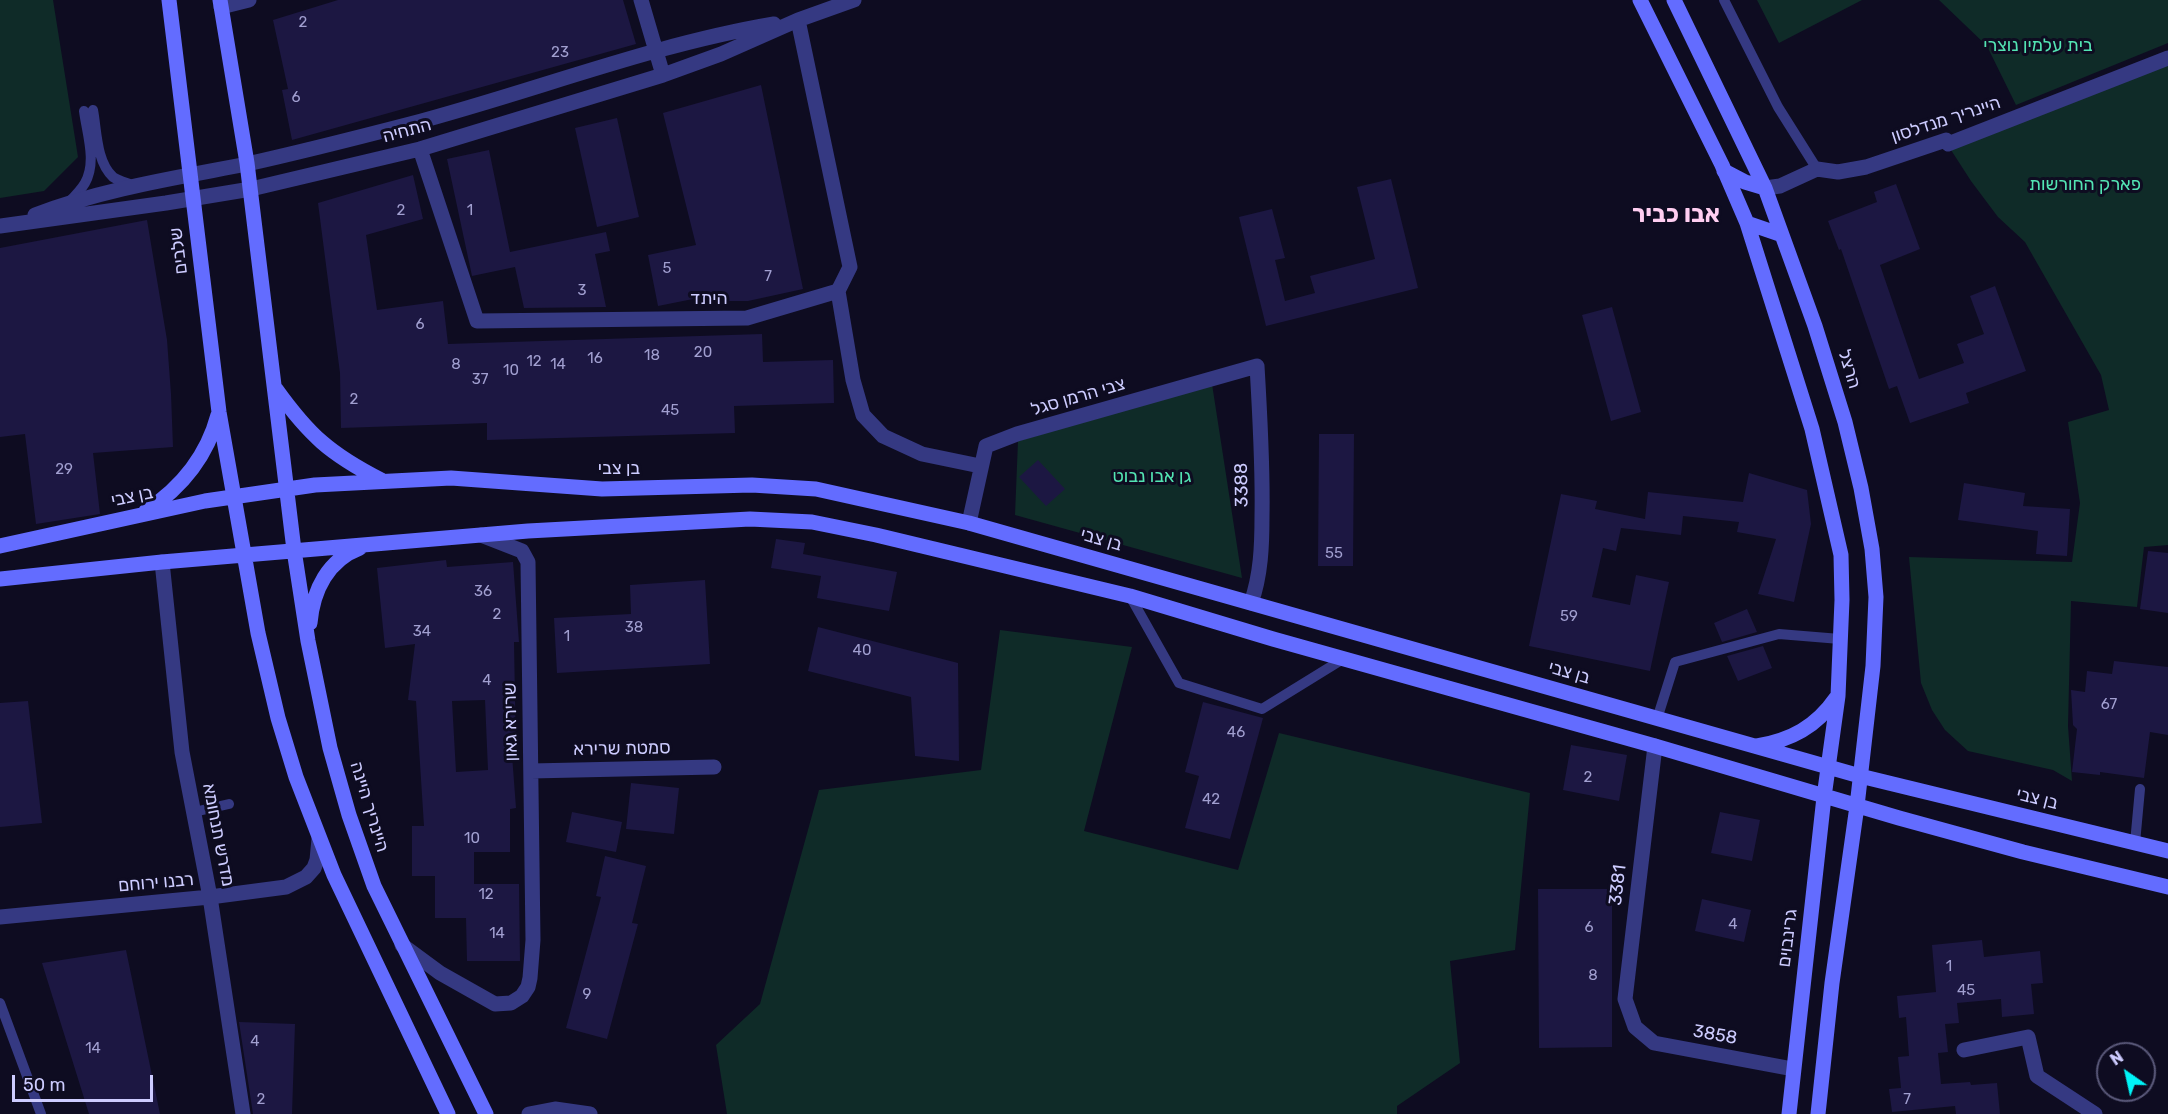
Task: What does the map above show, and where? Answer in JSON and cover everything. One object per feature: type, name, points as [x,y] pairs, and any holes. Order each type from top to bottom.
[{"type":"main road","name":"שלבים","points":[[169,0],[219,412],[234,496]]},
{"type":"main road","points":[[1640,0],[1747,223],[1812,429],[1828,494],[1841,555],[1838,696],[1829,768]]},
{"type":"main road","name":"הרצל","points":[[1674,0],[1765,188],[1815,326],[1845,422],[1861,488],[1872,549],[1876,597],[1873,666],[1860,776]]},
{"type":"main road","points":[[221,3],[251,189],[287,488]]},
{"type":"main road","points":[[1724,171],[1745,182],[1765,188]]},
{"type":"main road","points":[[1747,223],[1782,235]]},
{"type":"main road","points":[[274,386],[292,412],[325,447],[348,464],[381,480]]},
{"type":"main road","points":[[139,516],[160,502],[189,473],[213,435],[219,412]]},
{"type":"main road","name":"בן צבי","points":[[0,546],[234,496],[287,488],[381,480],[451,478],[602,489],[752,485],[816,489],[969,522],[1751,747],[2168,852]]},
{"type":"main road","name":"היינריך היינה","points":[[287,488],[308,641],[330,748],[349,815],[374,886],[486,1114]]},
{"type":"main road","points":[[234,496],[258,633],[278,718],[296,777],[352,915],[448,1114]]},
{"type":"main road","points":[[0,579],[162,562],[481,535],[750,519],[812,522],[876,535],[1130,596],[1824,797],[2023,852],[2168,887]]},
{"type":"main road","points":[[308,641],[311,609],[321,581],[341,558],[369,545]]},
{"type":"main road","points":[[1751,747],[1772,743],[1805,731],[1828,710],[1838,696]]},
{"type":"main road","name":"גרינבוים","points":[[1789,1114],[1829,768]]},
{"type":"main road","points":[[1818,1114],[1832,984],[1860,776]]},
{"type":"street","points":[[221,3],[249,0]]},
{"type":"street","points":[[641,0],[663,75]]},
{"type":"street","name":"התחיה","points":[[5,225],[251,189],[420,149],[663,75],[721,54],[798,20],[854,0]]},
{"type":"street","name":"התחיה","points":[[5,225],[69,202],[189,174],[247,164],[412,123],[722,33],[798,20]]},
{"type":"street","points":[[798,20],[850,267],[838,291],[853,380],[863,415],[883,436],[922,454],[980,466]]},
{"type":"street","name":"היינריך מנדלסון","points":[[1765,188],[1780,186],[1817,169],[1838,172],[1857,170],[1946,140],[1948,144],[2168,58]]},
{"type":"street","name":"היתד","points":[[420,149],[477,321],[747,318],[838,291]]},
{"type":"street","name":"צבי הרמן סגל","points":[[969,522],[986,446],[1017,434],[1257,366]]},
{"type":"street","name":"3388","points":[[1251,603],[1258,585],[1262,539],[1263,485],[1257,366]]},
{"type":"street","name":"שרירא גאון","points":[[402,945],[440,972],[495,1004],[511,1003],[522,996],[530,978],[533,940],[528,562],[522,551],[481,535]]},
{"type":"street","name":"מדרש תנחומא","points":[[162,562],[182,752],[210,897],[243,1114]]},
{"type":"street","name":"3381","points":[[1635,1027],[1625,999],[1654,746]]},
{"type":"street","name":"סמטת שרירא","points":[[531,771],[714,767]]},
{"type":"street","name":"רבנו ירוחם","points":[[0,917],[210,897],[286,887],[306,877],[314,868],[319,838]]},
{"type":"street","name":"3858","points":[[1635,1027],[1654,1043],[1793,1069]]},
{"type":"street","points":[[1964,1050],[2028,1037],[2037,1077],[2095,1114]]},
{"type":"street","points":[[529,1114],[555,1109],[590,1114]]},
{"type":"lane","points":[[1724,0],[1778,107],[1817,169]]},
{"type":"lane","points":[[69,202],[85,184],[91,171],[89,110],[99,151],[105,165],[114,178],[135,186]]},
{"type":"lane","points":[[1130,596],[1179,683],[1262,709],[1343,658]]},
{"type":"lane","points":[[1657,719],[1675,662],[1779,634],[1840,639]]},
{"type":"lane","points":[[2135,843],[2140,789]]},
{"type":"lane","points":[[194,812],[229,804]]},
{"type":"lane","points":[[0,1003],[41,1114]]},
{"type":"green space","points":[[0,0],[53,0],[78,157],[44,191],[0,198]]},
{"type":"green space","points":[[1757,0],[1862,0],[1779,43]]},
{"type":"green space","name":"בית עלמין נוצרי","points":[[1939,0],[2168,0],[2168,43],[2016,105],[1987,46]]},
{"type":"green space","name":"פארק החורשות","points":[[2168,64],[2168,545],[2144,547],[2137,607],[2071,601],[2068,726],[2072,781],[2053,770],[1968,751],[1945,730],[1932,710],[1921,683],[1909,557],[2072,562],[2080,503],[2068,422],[2109,410],[2101,375],[2025,242],[1998,217],[1951,150]]},
{"type":"green space","name":"גן אבו נבוט","points":[[1212,384],[1242,578],[1015,515],[1018,441]]},
{"type":"green space","points":[[1000,630],[1132,647],[1084,831],[1238,870],[1279,733],[1530,793],[1515,950],[1450,961],[1460,1063],[1397,1106],[1397,1114],[727,1114],[716,1045],[760,1004],[819,790],[981,770]]},
{"type":"building","points":[[338,0],[623,0],[636,44],[292,140],[282,90],[288,89],[273,20]]},
{"type":"building","points":[[761,85],[803,289],[748,301],[709,301],[708,296],[658,306],[648,255],[696,245],[663,113]]},
{"type":"building","points":[[617,118],[639,217],[597,227],[575,128]]},
{"type":"building","points":[[489,150],[510,252],[606,232],[610,251],[595,254],[606,307],[524,308],[515,267],[472,276],[447,159]]},
{"type":"building","points":[[413,175],[423,219],[366,235],[377,310],[443,301],[448,344],[762,334],[763,362],[833,360],[834,403],[734,406],[735,433],[487,440],[487,423],[341,428],[340,373],[318,203]]},
{"type":"building","points":[[1391,179],[1418,288],[1266,326],[1239,217],[1272,209],[1285,258],[1275,260],[1285,301],[1315,293],[1310,276],[1375,259],[1357,187]]},
{"type":"building","points":[[1896,184],[1920,249],[1880,265],[1919,379],[1964,363],[1957,344],[1984,334],[1970,296],[1995,286],[2026,371],[1966,393],[1969,403],[1910,423],[1897,386],[1889,389],[1841,249],[1839,250],[1828,221],[1877,202],[1874,192]]},
{"type":"building","points":[[147,220],[167,340],[173,447],[93,453],[100,514],[36,524],[25,434],[0,437],[0,248]]},
{"type":"building","points":[[1612,307],[1641,412],[1611,421],[1582,315]]},
{"type":"building","points":[[1319,434],[1354,434],[1353,566],[1318,566]]},
{"type":"building","points":[[1038,460],[1065,489],[1046,506],[1019,477]]},
{"type":"building","points":[[1749,473],[1807,490],[1811,524],[1794,602],[1758,594],[1776,539],[1737,532],[1739,522],[1683,516],[1681,535],[1621,528],[1616,551],[1603,548],[1592,597],[1630,605],[1636,575],[1669,582],[1650,671],[1529,646],[1561,494],[1597,501],[1595,509],[1645,519],[1648,492],[1743,502]]},
{"type":"building","points":[[1964,483],[2025,493],[2023,506],[2070,509],[2067,556],[2036,554],[2038,531],[1958,520]]},
{"type":"building","points":[[776,539],[805,543],[803,554],[897,572],[889,611],[817,598],[821,576],[771,568]]},
{"type":"building","points":[[2148,551],[2168,553],[2168,613],[2140,609]]},
{"type":"building","points":[[446,560],[447,567],[513,562],[519,642],[514,642],[516,755],[512,755],[516,808],[510,809],[510,852],[474,852],[474,884],[519,884],[520,961],[467,961],[466,918],[435,918],[435,876],[412,876],[412,826],[424,826],[416,701],[408,700],[415,644],[385,648],[377,568]],"holes":[[[485,700],[488,770],[456,772],[452,701]]]},
{"type":"building","points":[[705,580],[710,664],[557,673],[554,618],[631,614],[630,585]]},
{"type":"building","points":[[1747,609],[1757,632],[1722,642],[1714,623]]},
{"type":"building","points":[[818,627],[958,663],[959,761],[915,756],[911,697],[808,671]]},
{"type":"building","points":[[1763,646],[1772,668],[1738,681],[1727,656]]},
{"type":"building","points":[[2114,661],[2168,667],[2168,735],[2150,732],[2144,778],[2100,772],[2100,775],[2072,772],[2077,729],[2073,725],[2071,690],[2085,692],[2087,671],[2112,674]]},
{"type":"building","points":[[28,701],[42,823],[0,827],[0,703]]},
{"type":"building","points":[[1203,702],[1263,718],[1230,839],[1185,828],[1199,776],[1185,772]]},
{"type":"building","points":[[1571,745],[1627,755],[1619,801],[1563,790]]},
{"type":"building","points":[[631,783],[679,788],[674,834],[626,829]]},
{"type":"building","points":[[572,812],[622,822],[616,852],[566,842]]},
{"type":"building","points":[[1720,812],[1760,820],[1752,861],[1711,853]]},
{"type":"building","points":[[605,856],[646,866],[632,923],[638,924],[607,1039],[566,1028],[601,897],[596,896]]},
{"type":"building","points":[[1538,889],[1612,889],[1612,1047],[1539,1048]]},
{"type":"building","points":[[1702,899],[1751,910],[1744,942],[1695,931]]},
{"type":"building","points":[[1982,940],[1984,957],[2040,951],[2043,983],[2031,984],[2034,1014],[2002,1017],[2001,999],[1957,1003],[1959,1023],[1945,1024],[1948,1052],[1938,1053],[1941,1084],[1997,1083],[2000,1114],[1956,1114],[1955,1106],[1892,1112],[1889,1089],[1901,1088],[1898,1057],[1909,1056],[1906,1017],[1899,1018],[1897,996],[1936,992],[1932,945]]},
{"type":"building","points":[[126,950],[160,1114],[89,1114],[42,963]]},
{"type":"building","points":[[239,1022],[295,1024],[292,1114],[253,1114]]},
{"type":"district","name":"אבו כביר","points":[[1676,215]]}]
